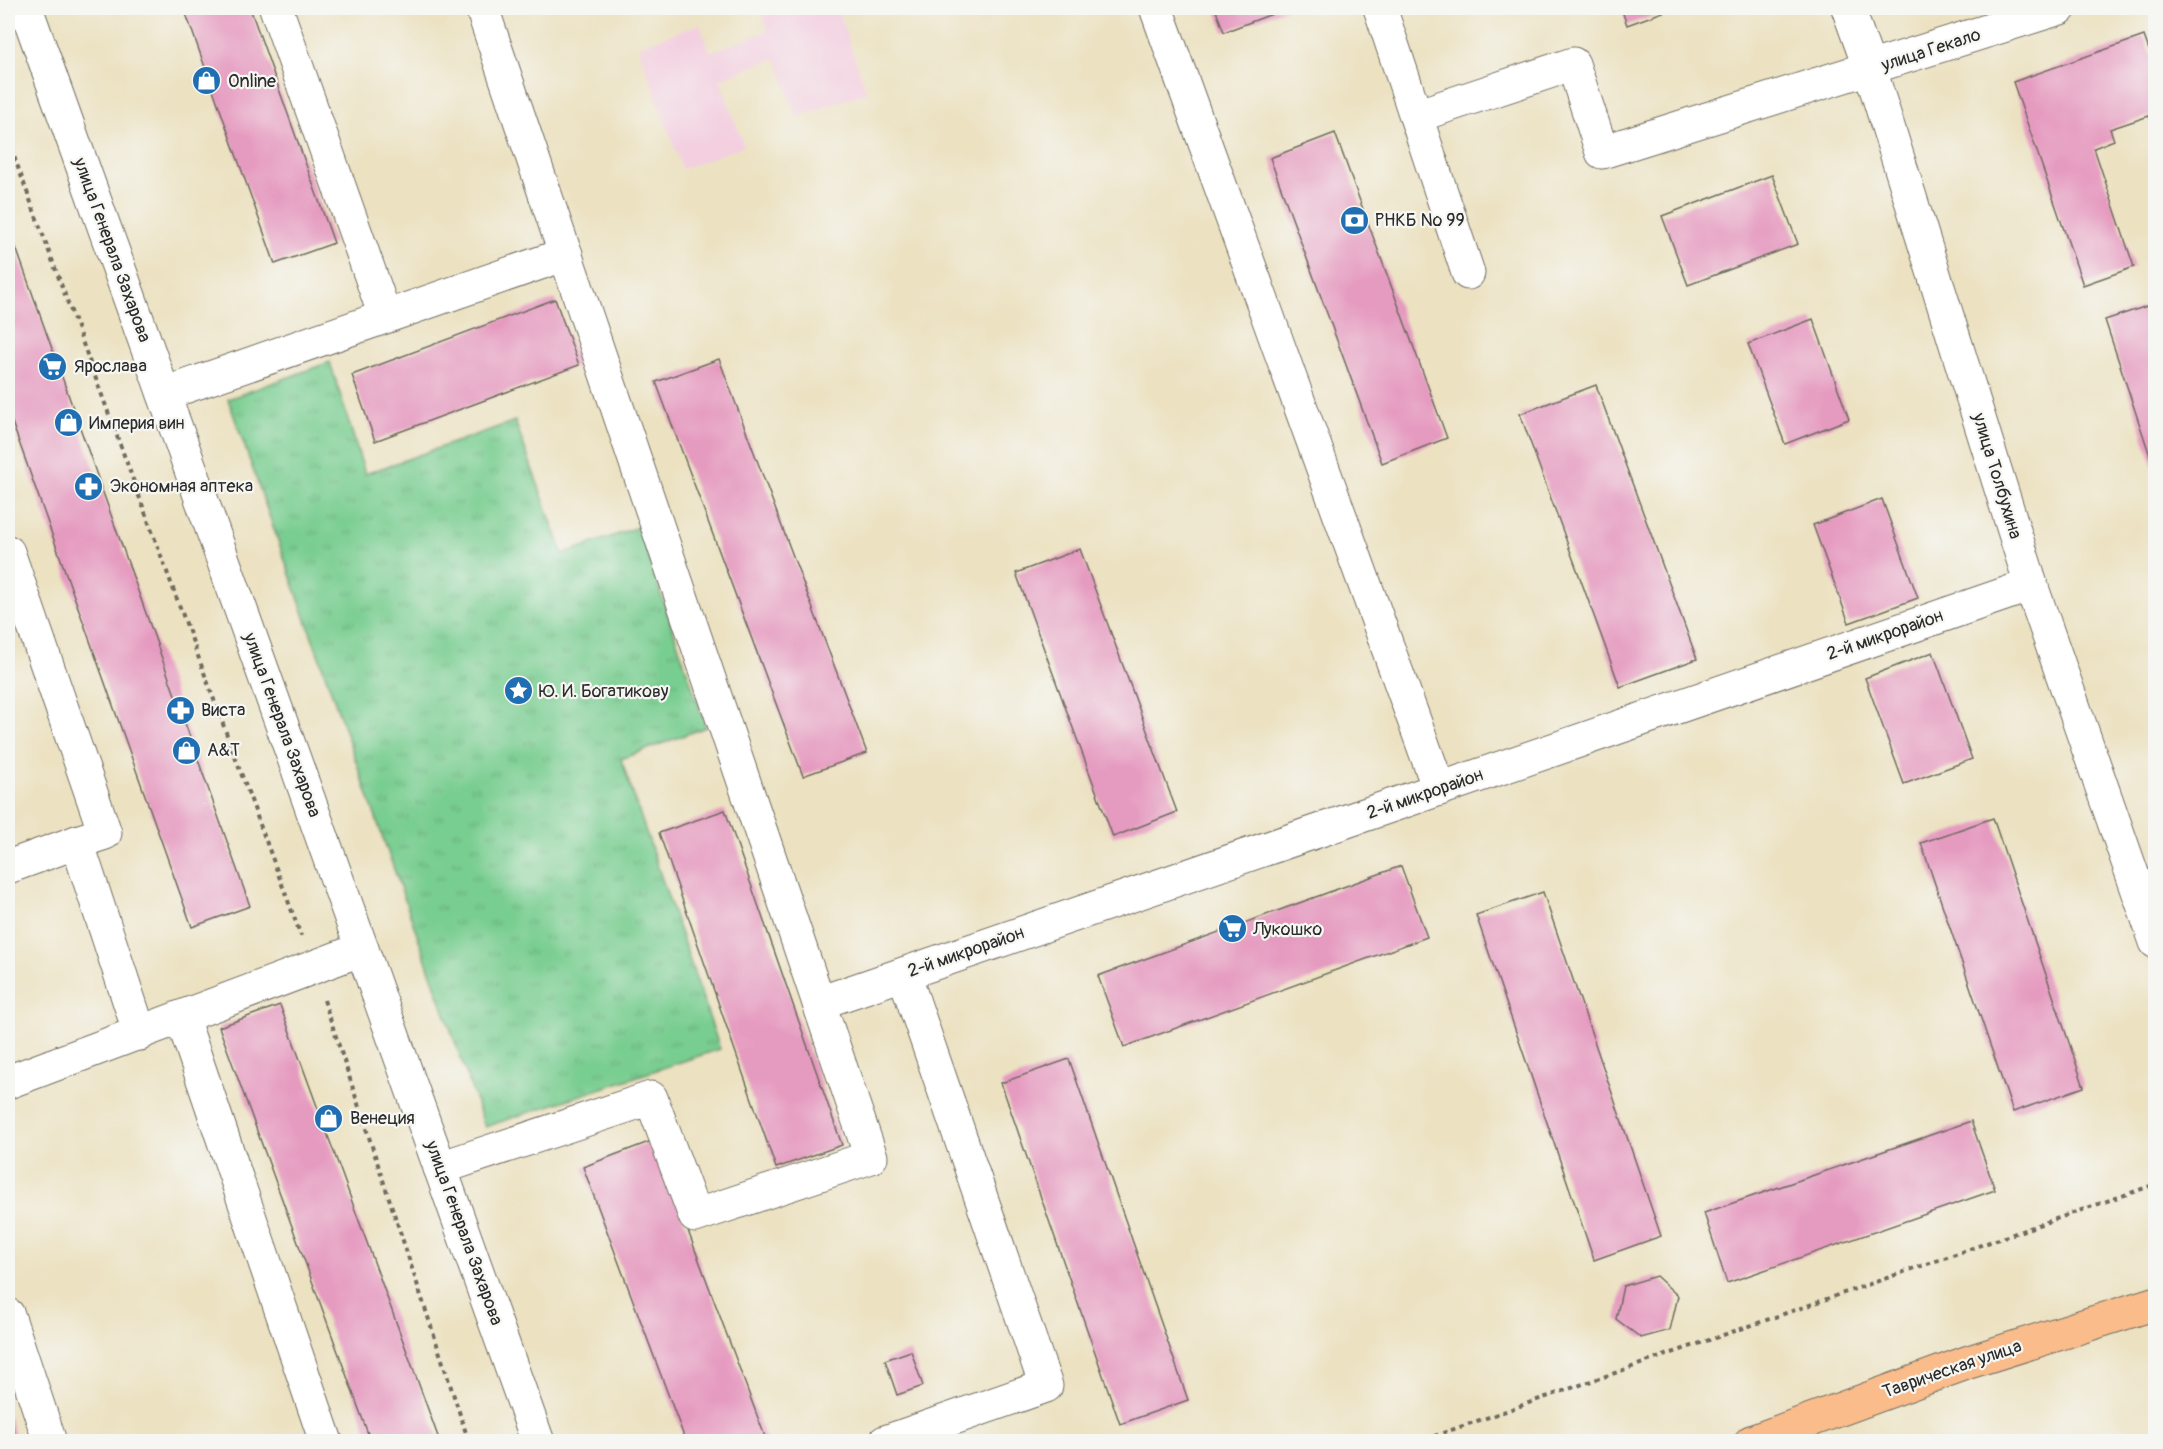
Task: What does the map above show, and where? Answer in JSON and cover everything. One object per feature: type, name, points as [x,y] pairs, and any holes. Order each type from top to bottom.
[{"type":"highway","name":"Таврическая улица","points":[[1751,1442],[1969,1362],[2156,1303]]},
{"type":"street","name":"улица Генерала Захарова","points":[[26,8],[538,1442]]},
{"type":"street","points":[[276,8],[385,316]]},
{"type":"street","points":[[440,1168],[651,1098],[696,1216],[871,1157],[482,8]]},
{"type":"street","points":[[1156,8],[1439,789]]},
{"type":"street","points":[[1380,8],[1468,273]]},
{"type":"street","name":"улица Толбухина","points":[[1848,8],[1870,69],[2031,585],[2156,942]]},
{"type":"street","name":"улица Гекало","points":[[1416,116],[1573,64],[1602,152],[2060,8]]},
{"type":"street","points":[[164,394],[566,254]]},
{"type":"street","points":[[8,552],[105,833],[8,867]]},
{"type":"street","name":"2-й микрорайон","points":[[819,1003],[2031,585]]},
{"type":"street","points":[[77,842],[140,1034]]},
{"type":"street","points":[[8,1082],[362,949]]},
{"type":"street","points":[[885,1442],[1046,1386],[904,974]]},
{"type":"street","points":[[182,1018],[326,1442]]},
{"type":"street","points":[[8,1316],[50,1442]]},
{"type":"path","points":[[8,140],[313,968],[469,1442]]},
{"type":"path","points":[[1417,1442],[2156,1184]]},
{"type":"shaded area","points":[[760,8],[837,8],[867,92],[797,117],[776,58],[720,79],[744,146],[682,169],[638,46],[700,24],[710,52],[768,31]]},
{"type":"green space","points":[[330,362],[365,474],[515,421],[563,554],[638,527],[706,727],[621,759],[720,1049],[485,1127],[228,399]]},
{"type":"building","points":[[184,8],[250,8],[334,243],[275,264]]},
{"type":"building","points":[[1215,8],[1288,8],[1224,32]]},
{"type":"building","points":[[1621,8],[1674,8],[1627,25]]},
{"type":"building","points":[[2144,36],[2156,69],[2156,133],[2149,116],[2110,129],[2114,140],[2094,148],[2134,267],[2083,285],[2013,82]]},
{"type":"building","points":[[1335,133],[1447,438],[1382,463],[1270,158]]},
{"type":"building","points":[[1772,175],[1798,244],[1688,285],[1662,216]]},
{"type":"building","points":[[8,225],[250,906],[192,927],[8,411]]},
{"type":"building","points":[[555,299],[579,365],[375,441],[352,375]]},
{"type":"building","points":[[2156,303],[2156,471],[2155,471],[2105,320]]},
{"type":"building","points":[[1813,319],[1849,419],[1785,444],[1748,344]]},
{"type":"building","points":[[719,359],[867,753],[803,776],[656,382]]},
{"type":"building","points":[[1596,385],[1697,659],[1620,687],[1520,414]]},
{"type":"building","points":[[1882,499],[1918,598],[1849,623],[1813,525]]},
{"type":"building","points":[[1080,549],[1177,812],[1113,837],[1016,573]]},
{"type":"building","points":[[1933,652],[1972,759],[1904,784],[1865,678]]},
{"type":"building","points":[[725,810],[842,1145],[776,1168],[659,833]]},
{"type":"building","points":[[1993,818],[2084,1087],[2013,1112],[1921,843]]},
{"type":"building","points":[[1401,866],[1427,937],[1124,1047],[1098,976]]},
{"type":"building","points":[[1543,892],[1661,1236],[1594,1260],[1476,915]]},
{"type":"building","points":[[280,1005],[440,1442],[371,1442],[219,1027]]},
{"type":"building","points":[[1069,1059],[1188,1400],[1120,1424],[1001,1083]]},
{"type":"building","points":[[1971,1121],[1995,1190],[1727,1283],[1704,1213]]},
{"type":"building","points":[[654,1140],[767,1442],[686,1442],[583,1167]]},
{"type":"building","points":[[1656,1276],[1678,1296],[1670,1330],[1641,1338],[1616,1319],[1623,1286]]},
{"type":"building","points":[[911,1351],[923,1386],[897,1395],[885,1360]]},
{"type":"building","points":[[8,1415],[17,1442],[8,1442]]},
{"type":"place","name":"Online","points":[[207,81]]},
{"type":"place","name":"РНКБ № 99","points":[[1354,220]]},
{"type":"place","name":"Ярослава","points":[[53,366]]},
{"type":"place","name":"Империя вин","points":[[68,423]]},
{"type":"place","name":"Экономная аптека","points":[[89,486]]},
{"type":"place","name":"Ю. И. Богатикову","points":[[518,691]]},
{"type":"place","name":"Виста","points":[[180,710]]},
{"type":"place","name":"A&T","points":[[186,750]]},
{"type":"place","name":"Лукошко","points":[[1232,929]]},
{"type":"place","name":"Венеция","points":[[329,1118]]}]
